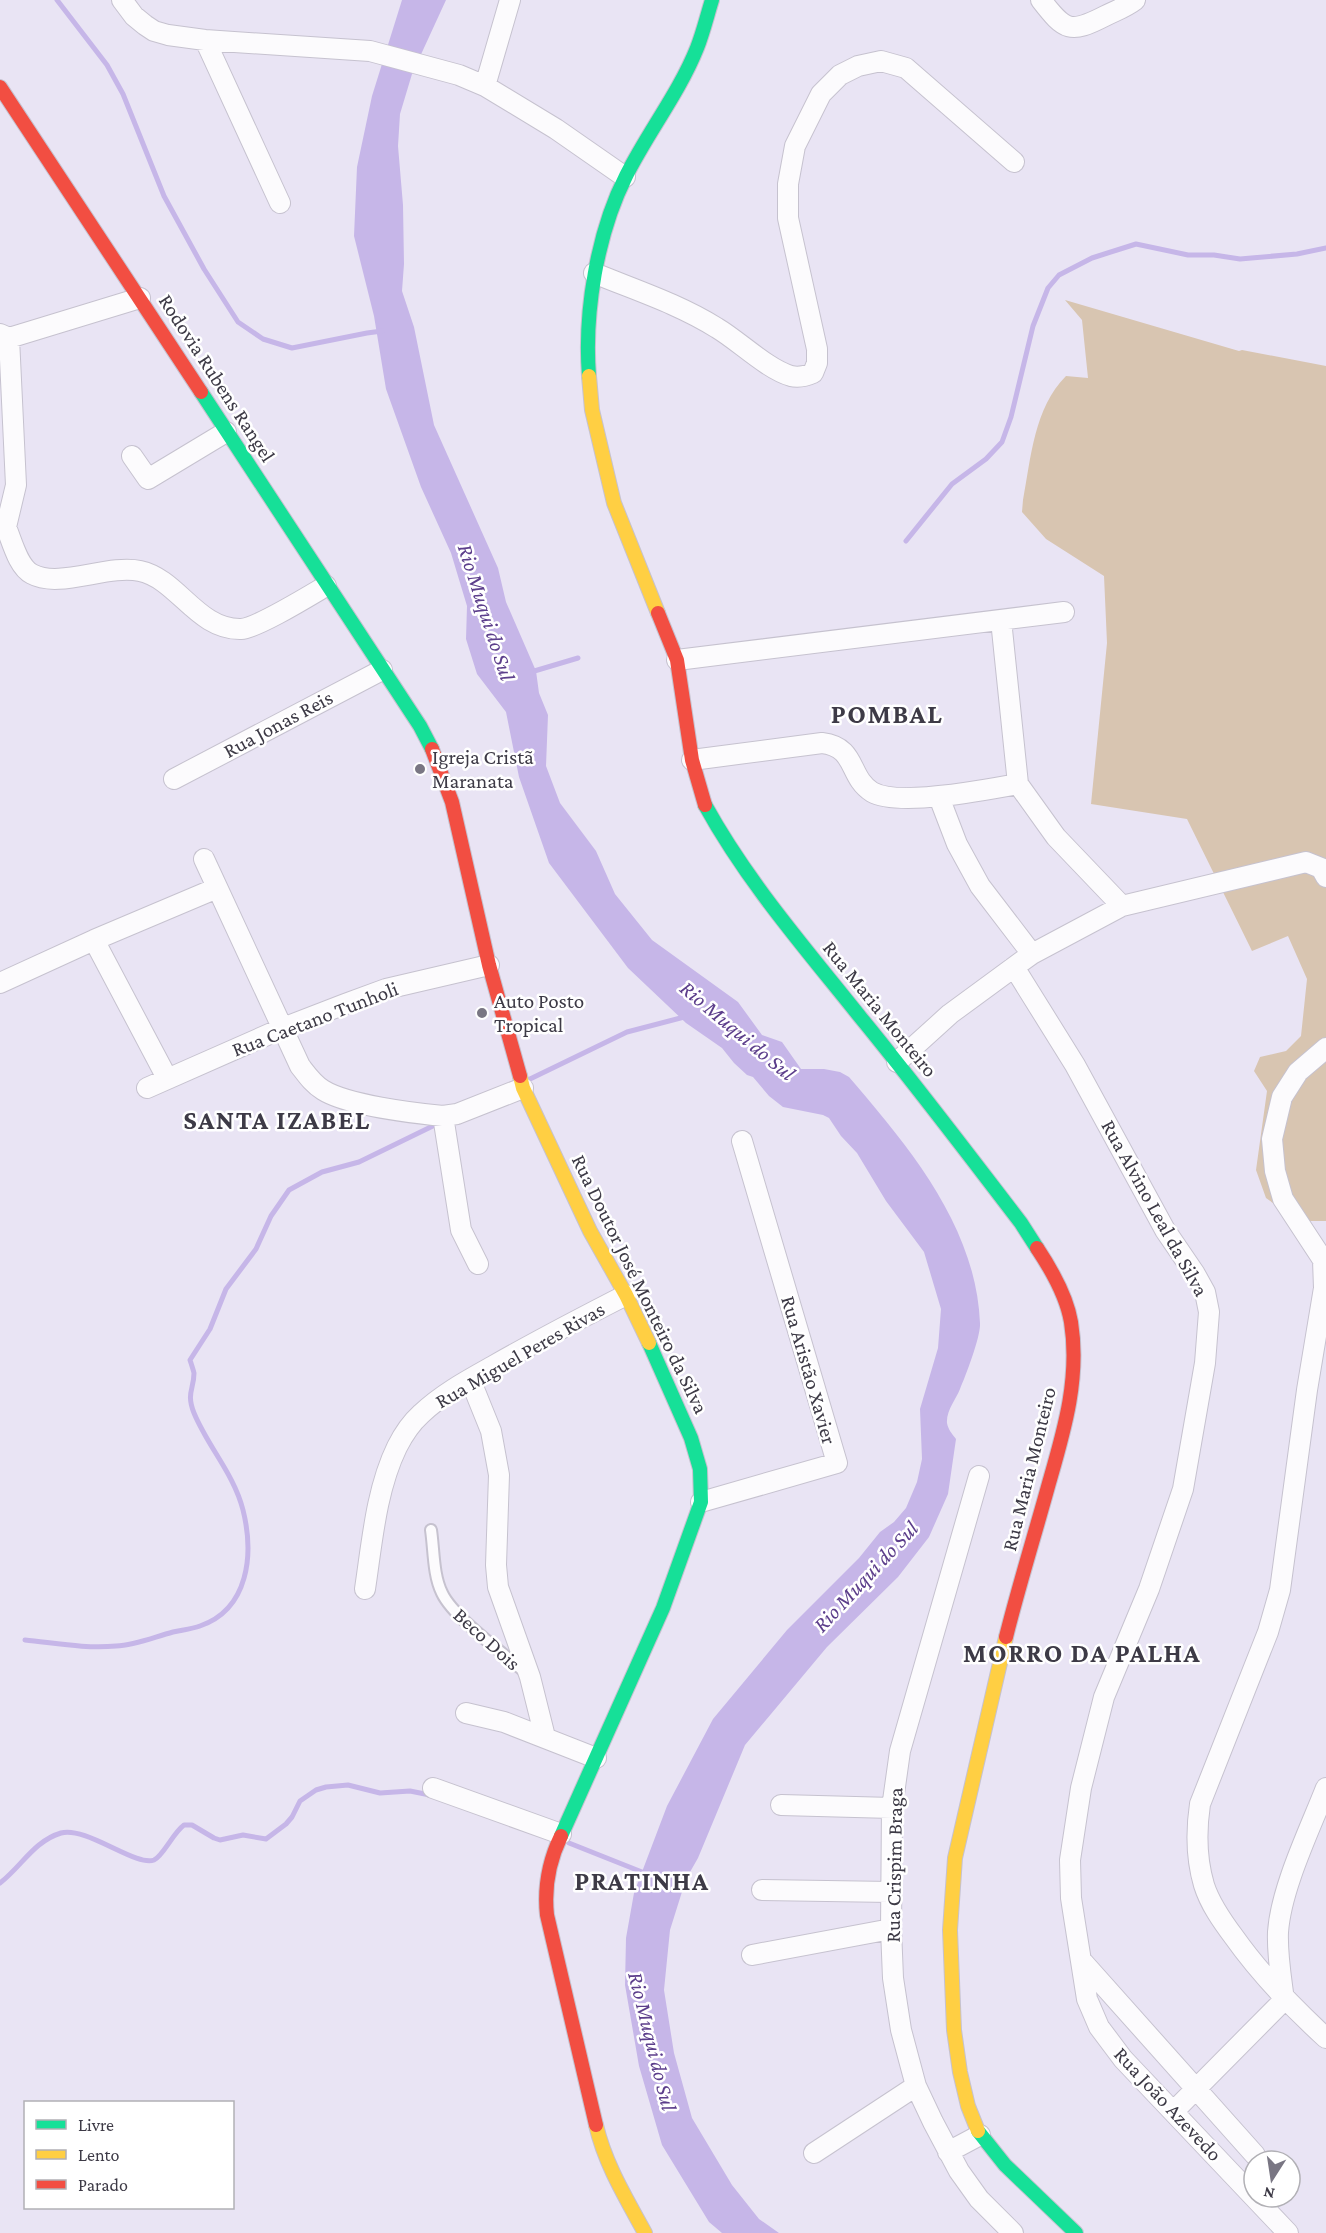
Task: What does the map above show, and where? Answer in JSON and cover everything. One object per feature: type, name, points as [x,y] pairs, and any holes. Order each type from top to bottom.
[{"type":"street","points":[[122,0],[134,16],[154,31],[168,35],[205,40],[370,51],[459,75],[485,86],[556,129],[625,177]]},
{"type":"street","points":[[485,86],[510,0]]},
{"type":"street","name":"Rua Maria Monteiro","points":[[712,0],[697,48],[681,81],[625,177],[606,228],[594,273],[587,350],[592,410],[614,503],[673,651],[692,760],[703,801],[721,834],[763,896],[897,1062],[1021,1223],[1045,1260],[1071,1320],[1074,1349],[1073,1385],[1062,1437],[1008,1630],[955,1858],[950,1930],[954,2030],[968,2106],[980,2134],[1005,2165],[1076,2233]]},
{"type":"street","points":[[1041,0],[1059,22],[1071,27],[1082,27],[1134,0]]},
{"type":"street","points":[[205,40],[280,203]]},
{"type":"street","points":[[594,273],[662,300],[717,327],[769,364],[791,376],[804,376],[813,373],[817,363],[817,349],[788,218],[788,184],[795,146],[821,94],[840,75],[858,66],[881,61],[906,68],[1014,162]]},
{"type":"street","name":"Rodovia Rubens Rangel","points":[[0,87],[397,693]]},
{"type":"street","points":[[140,298],[4,336],[16,485],[3,527],[22,564],[29,573],[40,578],[52,579],[106,571],[140,571],[163,583],[215,624],[238,629],[249,628],[326,586]]},
{"type":"street","points":[[132,456],[148,479],[226,432]]},
{"type":"street","points":[[673,651],[1064,612]]},
{"type":"street","points":[[1001,620],[1018,784],[1056,837],[1122,906]]},
{"type":"street","name":"Rua Jonas Reis","points":[[174,779],[382,670]]},
{"type":"street","name":"Rua Doutor José Monteiro da Silva","points":[[397,693],[420,726],[435,756],[452,802],[489,965],[523,1088],[590,1231],[626,1295],[671,1389],[691,1438],[700,1469],[701,1502],[663,1608],[561,1834],[546,1875],[544,1902],[600,2141],[618,2184],[645,2233]]},
{"type":"street","points":[[692,760],[822,744],[835,745],[843,750],[861,781],[869,790],[880,796],[939,797],[1018,784]]},
{"type":"street","points":[[939,797],[957,844],[980,886],[1032,954]]},
{"type":"street","points":[[204,859],[300,1066],[312,1082],[325,1091],[344,1099],[443,1116],[457,1114],[523,1088]]},
{"type":"street","points":[[897,1062],[950,1014],[1032,954],[1122,906],[1283,865],[1306,862],[1321,868],[1326,877]]},
{"type":"street","points":[[0,983],[93,940],[217,888]]},
{"type":"street","points":[[93,940],[167,1078]]},
{"type":"street","name":"Rua Caetano Tunholi","points":[[147,1088],[284,1028],[386,989],[489,965]]},
{"type":"street","name":"Rua Alvino Leal da Silva","points":[[1014,967],[1075,1065],[1166,1230],[1195,1274],[1205,1292],[1209,1312],[1205,1363],[1183,1489],[1149,1589],[1104,1697],[1081,1788],[1070,1860],[1071,1898],[1079,1958]]},
{"type":"street","points":[[1326,1048],[1298,1072],[1282,1097],[1272,1139],[1275,1171],[1283,1199],[1323,1260],[1324,1288],[1317,1389],[1280,1590],[1268,1632],[1200,1804],[1196,1831],[1204,1886],[1219,1916],[1252,1963],[1284,2000],[1326,2038]]},
{"type":"street","points":[[443,1116],[461,1230],[478,1264]]},
{"type":"street","name":"Rua Aristão Xavier","points":[[701,1502],[837,1463],[742,1141]]},
{"type":"street","name":"Rua Miguel Peres Rivas","points":[[365,1589],[378,1509],[396,1449],[421,1414],[454,1388],[535,1342],[626,1295]]},
{"type":"street","points":[[470,1379],[491,1431],[499,1475],[496,1566],[498,1587],[530,1677],[545,1737]]},
{"type":"street","name":"Rua Crispim Braga","points":[[979,1476],[900,1751],[892,1808],[893,1978],[901,2030],[916,2086],[958,2171],[980,2199],[1013,2233]]},
{"type":"street","points":[[466,1713],[504,1722],[596,1758]]},
{"type":"street","points":[[433,1788],[561,1834]]},
{"type":"street","points":[[1284,2000],[1278,1959],[1278,1929],[1286,1892],[1326,1788]]},
{"type":"street","points":[[781,1805],[892,1808]]},
{"type":"street","points":[[762,1890],[891,1892]]},
{"type":"street","points":[[752,1955],[891,1929]]},
{"type":"street","points":[[1079,1958],[1250,2149]]},
{"type":"street","name":"Rua João Azevedo","points":[[1079,1958],[1087,1999],[1099,2027],[1124,2059],[1288,2233]]},
{"type":"street","points":[[1174,2111],[1284,2000]]},
{"type":"street","points":[[814,2153],[916,2086]]},
{"type":"street","points":[[948,2152],[980,2134]]},
{"type":"lane","name":"Beco Dois","points":[[431,1530],[442,1595],[464,1619],[530,1677]]},
{"type":"shaded area","points":[[1065,300],[1239,351],[1326,366],[1326,1221],[1298,1221],[1266,1198],[1256,1170],[1267,1091],[1254,1071],[1260,1057],[1286,1051],[1301,1036],[1307,979],[1288,936],[1252,951],[1187,819],[1091,804],[1107,643],[1104,576],[1046,539],[1022,512],[1032,451],[1040,418],[1047,403],[1066,376],[1088,378],[1082,320]]},
{"type":"water","name":"Rio Muqui do Sul","points":[[402,0],[446,0],[412,74],[400,114],[398,146],[403,205],[402,291],[414,327],[434,425],[498,568],[506,602],[536,671],[539,693],[548,715],[546,766],[560,803],[596,851],[615,894],[652,940],[738,1002],[762,1035],[782,1042],[801,1069],[824,1069],[840,1072],[849,1077],[894,1131],[936,1190],[953,1221],[976,1287],[980,1329],[960,1389],[948,1414],[948,1425],[956,1439],[948,1494],[929,1537],[898,1577],[827,1647],[745,1745],[698,1858],[686,1879],[670,1930],[664,1990],[674,2053],[692,2118],[732,2185],[759,2219],[779,2233],[722,2233],[709,2222],[662,2145],[639,2066],[625,1985],[626,1938],[634,1893],[667,1806],[713,1719],[787,1630],[859,1558],[880,1532],[894,1522],[906,1508],[917,1482],[922,1459],[920,1409],[938,1348],[941,1309],[924,1252],[886,1201],[857,1153],[841,1136],[829,1118],[783,1107],[769,1096],[753,1077],[747,1075],[734,1063],[722,1048],[686,1023],[628,968],[549,863],[519,777],[506,712],[477,674],[466,639],[467,606],[451,553],[421,487],[386,389],[374,316],[354,236],[357,167],[372,96]]},
{"type":"waterway","points":[[57,0],[107,65],[123,94],[164,196],[204,269],[238,322],[263,339],[292,348],[382,331]]},
{"type":"waterway","points":[[906,541],[952,484],[986,459],[1002,442],[1011,417],[1033,326],[1048,288],[1059,275],[1092,258],[1136,244],[1188,255],[1214,255],[1240,259],[1297,254],[1326,248]]},
{"type":"waterway","name":"Rio Muqui do Sul","points":[[531,672],[578,658]]},
{"type":"waterway","name":"Rio Muqui do Sul","points":[[530,1079],[627,1032],[688,1016]]},
{"type":"waterway","points":[[25,1640],[82,1646],[123,1645],[200,1626],[216,1618],[229,1607],[244,1578],[248,1544],[246,1527],[234,1484],[194,1413],[190,1396],[194,1373],[190,1360],[210,1329],[226,1289],[256,1249],[271,1216],[289,1190],[322,1172],[359,1162],[441,1122]]},
{"type":"waterway","points":[[0,1883],[35,1848],[61,1833],[71,1832],[84,1835],[146,1861],[157,1858],[184,1825],[192,1825],[220,1840],[243,1835],[266,1839],[286,1824],[300,1801],[316,1790],[326,1787],[348,1785],[380,1793],[410,1791],[430,1795]]},
{"type":"waterway","points":[[569,1843],[647,1874]]},
{"type":"traffic: fast","points":[[589,376],[591,300],[607,222],[626,176],[690,65],[712,0]]},
{"type":"traffic: fast","points":[[201,392],[420,726],[432,749]]},
{"type":"traffic: fast","points":[[705,805],[722,834],[778,915],[942,1120],[1021,1223],[1037,1248]]},
{"type":"traffic: fast","points":[[561,1836],[663,1608],[701,1502],[700,1469],[691,1438],[649,1343]]},
{"type":"traffic: fast","points":[[978,2131],[1005,2165],[1076,2233]]},
{"type":"traffic: slow","points":[[589,376],[592,410],[614,503],[658,613]]},
{"type":"traffic: slow","points":[[520,1076],[523,1088],[590,1231],[626,1295],[649,1343]]},
{"type":"traffic: slow","points":[[978,2131],[968,2106],[954,2030],[950,1930],[955,1858],[1006,1637]]},
{"type":"traffic: slow","points":[[596,2125],[610,2167],[645,2233]]},
{"type":"traffic: jam","points":[[0,87],[201,392]]},
{"type":"traffic: jam","points":[[658,613],[677,660],[692,760],[705,805]]},
{"type":"traffic: jam","points":[[432,749],[452,802],[489,965],[520,1076]]},
{"type":"traffic: jam","points":[[1006,1637],[1060,1444],[1072,1384],[1073,1343],[1069,1313],[1058,1284],[1037,1248]]},
{"type":"traffic: jam","points":[[561,1836],[548,1874],[547,1915],[596,2125]]},
{"type":"place","name":"Igreja Cristã Maranata","points":[[420,769]]},
{"type":"place","name":"Auto Posto Tropical","points":[[482,1013]]},
{"type":"district","name":"POMBAL","points":[[887,714]]},
{"type":"district","name":"SANTA IZABEL","points":[[277,1120]]},
{"type":"district","name":"MORRO DA PALHA","points":[[1082,1653]]},
{"type":"district","name":"PRATINHA","points":[[642,1881]]}]
